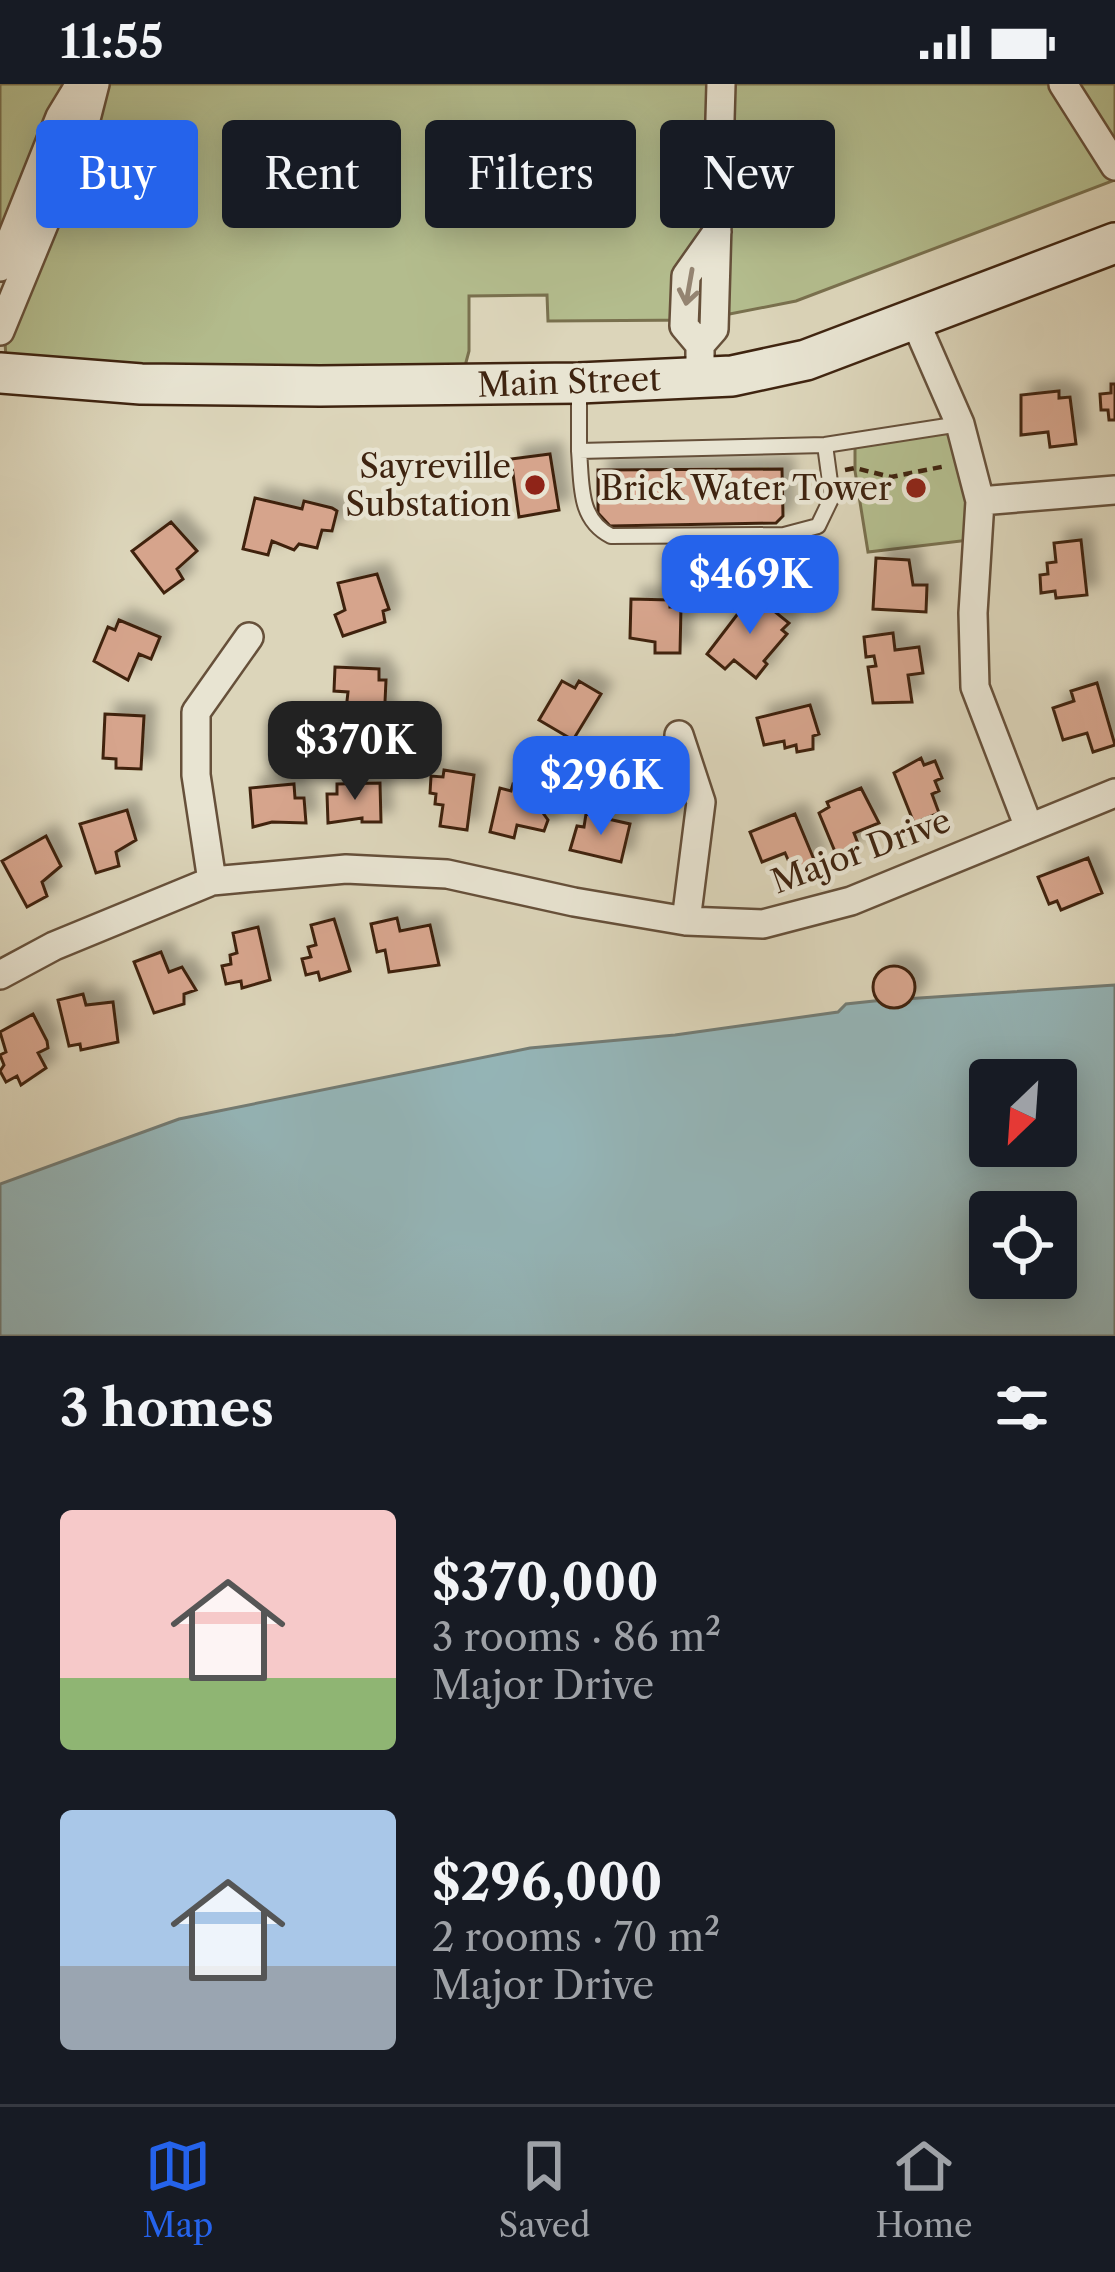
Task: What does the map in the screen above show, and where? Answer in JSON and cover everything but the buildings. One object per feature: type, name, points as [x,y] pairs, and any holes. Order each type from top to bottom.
[{"type":"main road","name":"Main Street","points":[[0,373],[142,384],[579,383],[700,361],[732,376],[806,359],[1115,243]]},
{"type":"street","points":[[0,267],[60,117],[80,84]]},
{"type":"street","points":[[0,331],[84,127],[95,84]]},
{"type":"street","points":[[700,361],[714,329],[721,84]]},
{"type":"street","points":[[1064,84],[1113,153]]},
{"type":"street","points":[[915,321],[960,424],[980,501],[975,687],[1028,825]]},
{"type":"street","points":[[980,501],[1115,490]]},
{"type":"street","points":[[212,881],[196,775],[196,712],[250,637]]},
{"type":"street","points":[[679,734],[701,802],[686,921]]},
{"type":"street","name":"Major Drive","points":[[0,975],[54,946],[212,881],[346,869],[447,874],[686,921],[763,924],[851,901],[1115,793]]},
{"type":"lane","points":[[579,383],[585,513],[596,528],[611,536],[784,535],[818,526],[832,497],[826,446]]},
{"type":"lane","points":[[580,451],[826,446],[960,424]]},
{"type":"path","points":[[828,472],[855,468],[891,477],[946,466],[948,478]]},
{"type":"green space","points":[[0,84],[80,84],[62,120],[36,120],[36,174],[0,248]]},
{"type":"green space","points":[[95,84],[1115,84],[1115,180],[796,301],[699,320],[548,321],[547,295],[469,296],[469,351],[460,385],[7,373],[4,327],[41,228],[198,228],[198,120],[82,120]]},
{"type":"green space","points":[[960,424],[978,539],[868,552],[855,443]]},
{"type":"water","points":[[1115,985],[1115,1336],[0,1336],[0,1184],[179,1119],[530,1048],[675,1035],[838,1012],[846,1004]]},
{"type":"place","name":"Sayreville Substation","points":[[535,485]]},
{"type":"place","name":"Brick Water Tower","points":[[916,488]]}]
